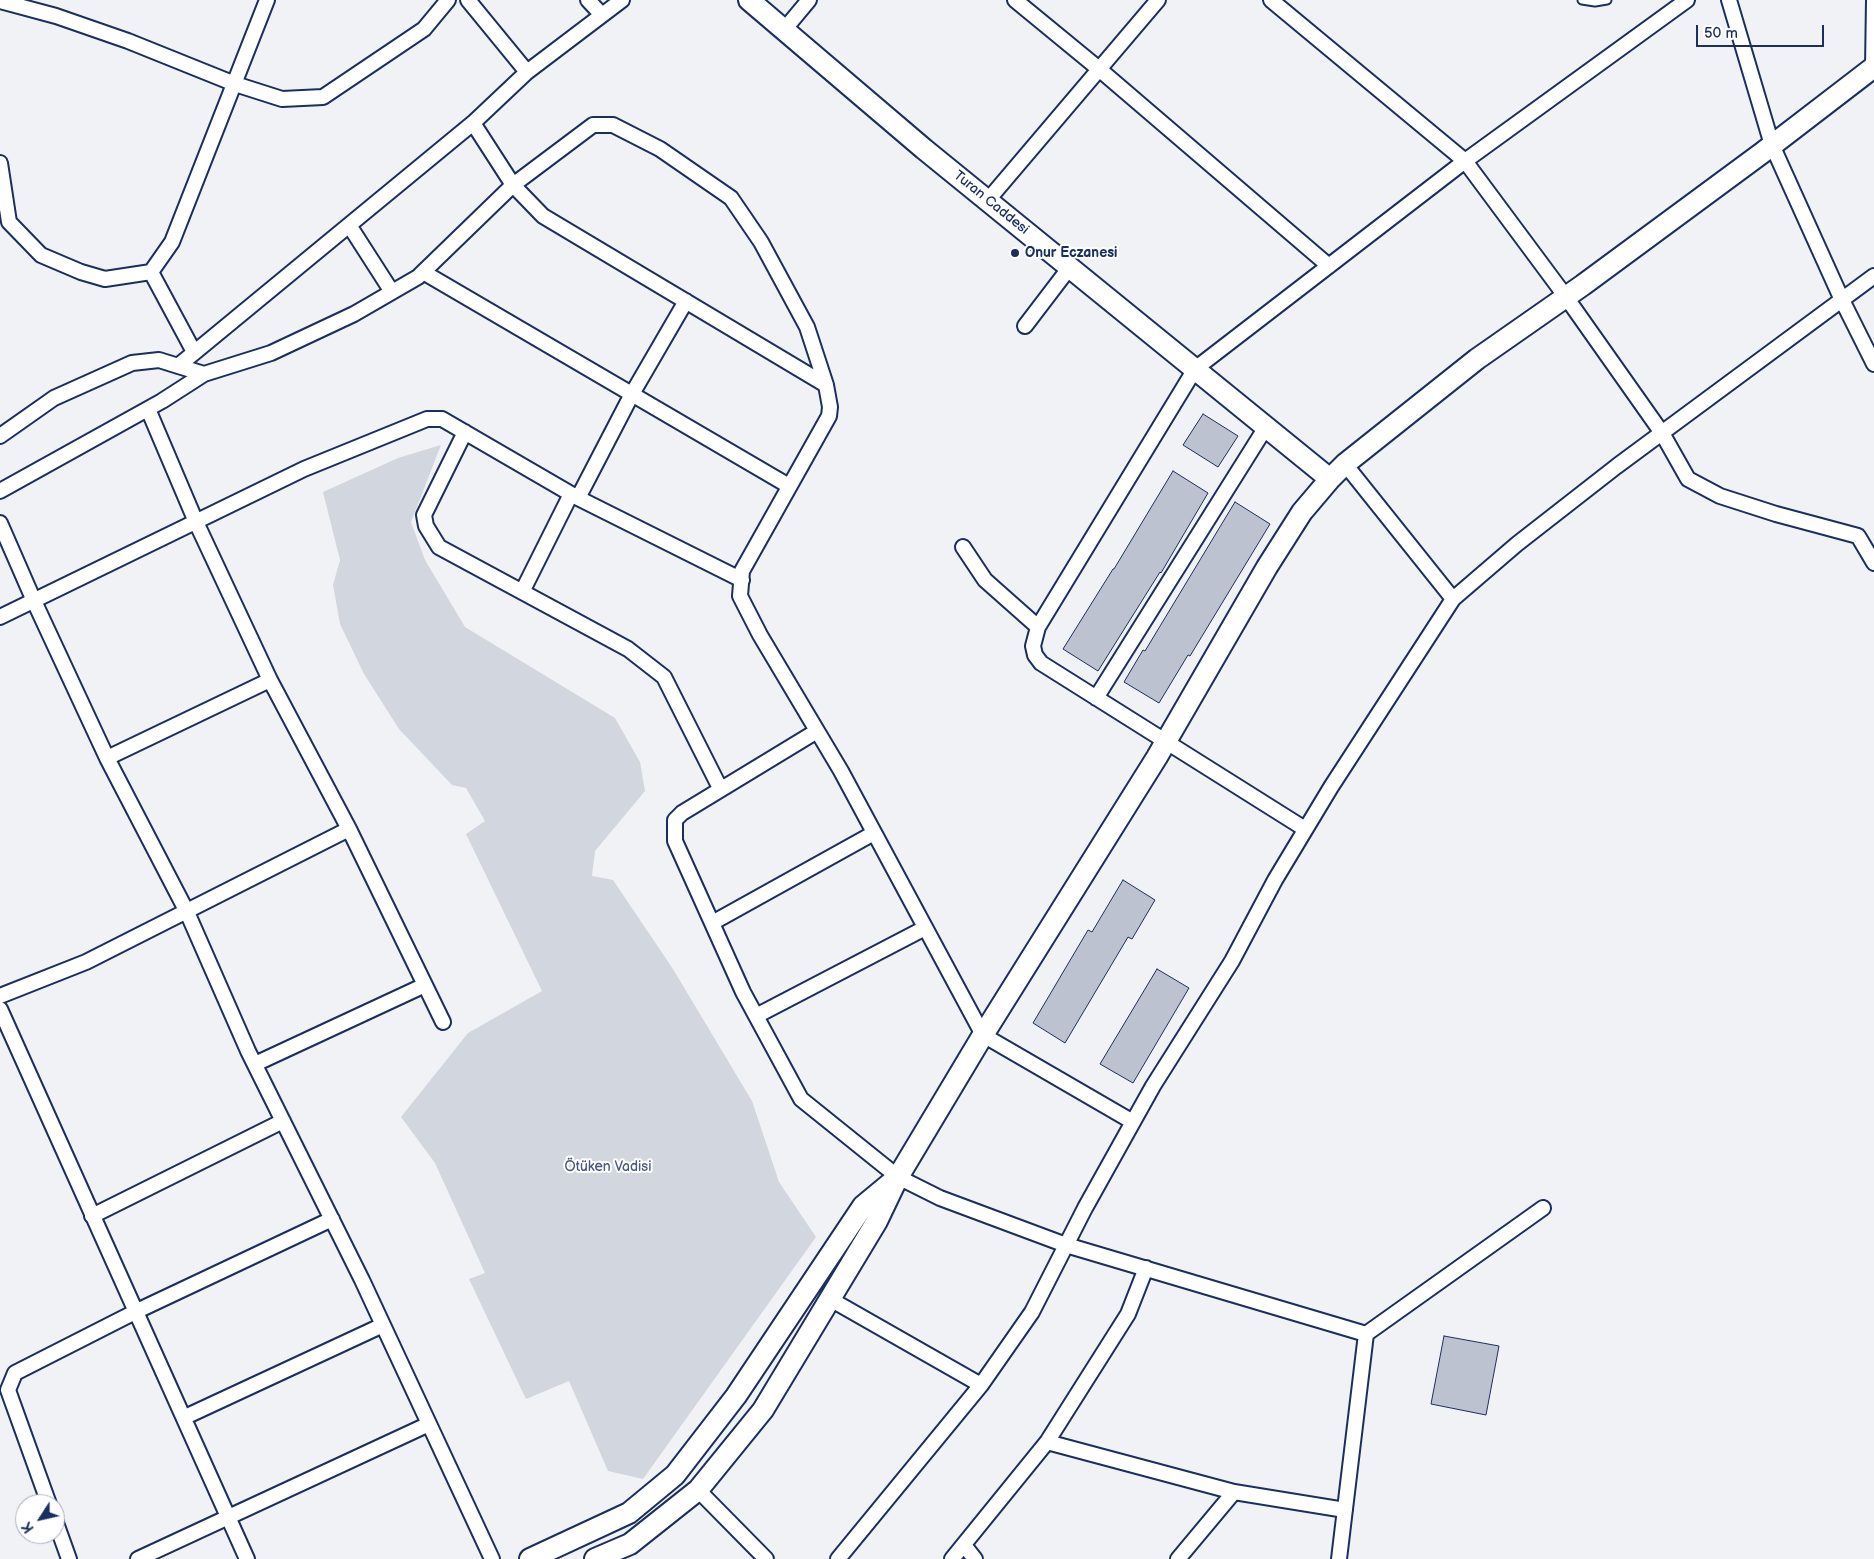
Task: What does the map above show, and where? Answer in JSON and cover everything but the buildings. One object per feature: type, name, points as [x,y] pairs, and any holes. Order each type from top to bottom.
[{"type":"street","points":[[0,163],[8,222],[41,255],[80,272],[105,279],[151,272],[172,242],[267,0]]},
{"type":"street","points":[[0,1],[56,16],[128,41],[235,84],[282,99],[323,97],[424,29],[448,0]]},
{"type":"street","points":[[468,0],[527,72]]},
{"type":"street","points":[[588,0],[602,15]]},
{"type":"street","points":[[178,366],[473,123],[527,72],[622,0]]},
{"type":"street","name":"Turan Caddesi","points":[[749,0],[988,200],[1330,479]]},
{"type":"street","points":[[784,30],[809,0]]},
{"type":"street","points":[[1015,0],[1099,69],[1329,266]]},
{"type":"street","points":[[988,200],[1158,0]]},
{"type":"street","points":[[1271,0],[1465,161],[1566,296],[1662,433],[1688,479],[1720,496],[1776,514],[1858,536],[1874,563]]},
{"type":"street","points":[[1305,829],[1041,663],[1035,655],[1033,646],[1038,627],[1196,369],[1465,161],[1687,0]]},
{"type":"street","points":[[1729,0],[1772,145],[1842,300],[1874,364]]},
{"type":"street","points":[[596,1559],[630,1544],[698,1490],[763,1410],[877,1221],[898,1177],[983,1035],[1166,742],[1267,567],[1302,512],[1345,464],[1477,359],[1772,145],[1873,67],[1874,0]]},
{"type":"street","points":[[473,123],[513,185],[543,216],[826,385]]},
{"type":"street","points":[[0,491],[148,408],[204,374],[271,353],[354,314],[392,292],[423,272],[513,185],[593,125],[613,125],[660,149],[731,198],[761,242],[807,327],[826,385],[830,407],[829,416],[742,571],[740,596],[760,635],[874,833],[983,1035],[1132,1122]]},
{"type":"street","points":[[349,225],[392,292]]},
{"type":"street","points":[[1025,326],[1070,267]]},
{"type":"street","points":[[151,272],[194,352]]},
{"type":"street","points":[[423,272],[789,486]]},
{"type":"street","points":[[838,1559],[981,1386],[1032,1312],[1152,1086],[1232,961],[1275,880],[1305,829],[1453,599],[1517,544],[1662,433],[1874,276]]},
{"type":"street","points":[[522,592],[574,496],[686,301]]},
{"type":"street","points":[[0,436],[54,398],[132,363],[158,360],[204,374]]},
{"type":"street","points":[[148,408],[196,522],[270,680],[349,829],[443,1022]]},
{"type":"street","points":[[0,617],[304,469],[426,419],[442,419],[574,496],[742,580]]},
{"type":"street","points":[[1096,698],[1266,428]]},
{"type":"street","points":[[465,432],[424,515],[426,526],[439,548],[628,649],[664,677],[720,788]]},
{"type":"street","points":[[1345,464],[1453,599]]},
{"type":"street","points":[[0,522],[34,601],[107,758],[187,912],[255,1064],[383,1325],[492,1559]]},
{"type":"street","points":[[963,547],[985,580],[1038,627]]},
{"type":"street","points":[[107,758],[270,680]]},
{"type":"street","points":[[817,731],[720,788],[690,807],[675,820],[675,841],[743,992],[801,1099],[898,1177],[940,1198],[1066,1245],[1366,1334]]},
{"type":"street","points":[[0,996],[86,962],[349,829]]},
{"type":"street","points":[[712,923],[874,833]]},
{"type":"street","points":[[756,1016],[925,928]]},
{"type":"street","points":[[255,1064],[425,985]]},
{"type":"street","points":[[0,1009],[248,1559]]},
{"type":"street","points":[[92,1216],[283,1121]]},
{"type":"street","points":[[530,1559],[629,1513],[675,1475],[736,1396],[863,1206],[898,1177]]},
{"type":"street","points":[[1339,1559],[1366,1334],[1543,1208]]},
{"type":"street","points":[[45,1494],[8,1390],[15,1373],[137,1311],[332,1219]]},
{"type":"street","points":[[952,1559],[1047,1442],[1128,1314],[1146,1268]]},
{"type":"street","points":[[830,1299],[981,1386]]},
{"type":"street","points":[[185,1417],[383,1325]]},
{"type":"street","points":[[138,1559],[429,1424]]},
{"type":"street","points":[[1047,1442],[1234,1492],[1344,1510]]},
{"type":"street","points":[[698,1490],[766,1559]]},
{"type":"street","points":[[1178,1559],[1234,1492]]},
{"type":"street","points":[[64,1544],[69,1559]]},
{"type":"street","points":[[964,1545],[975,1559]]},
{"type":"lane","points":[[1582,0],[1595,2],[1607,0]]},
{"type":"green space","name":"Ötüken Vadisi","points":[[441,445],[411,522],[425,560],[465,627],[615,718],[640,762],[645,791],[595,851],[592,876],[613,880],[673,969],[752,1101],[779,1182],[816,1237],[643,1479],[608,1471],[569,1381],[526,1399],[469,1279],[485,1273],[435,1163],[401,1117],[468,1033],[542,991],[466,834],[485,821],[466,788],[452,785],[399,729],[364,674],[340,624],[333,585],[340,560],[323,492],[398,458]]},
{"type":"place","name":"Onur Eczanesi","points":[[1015,253]]}]
